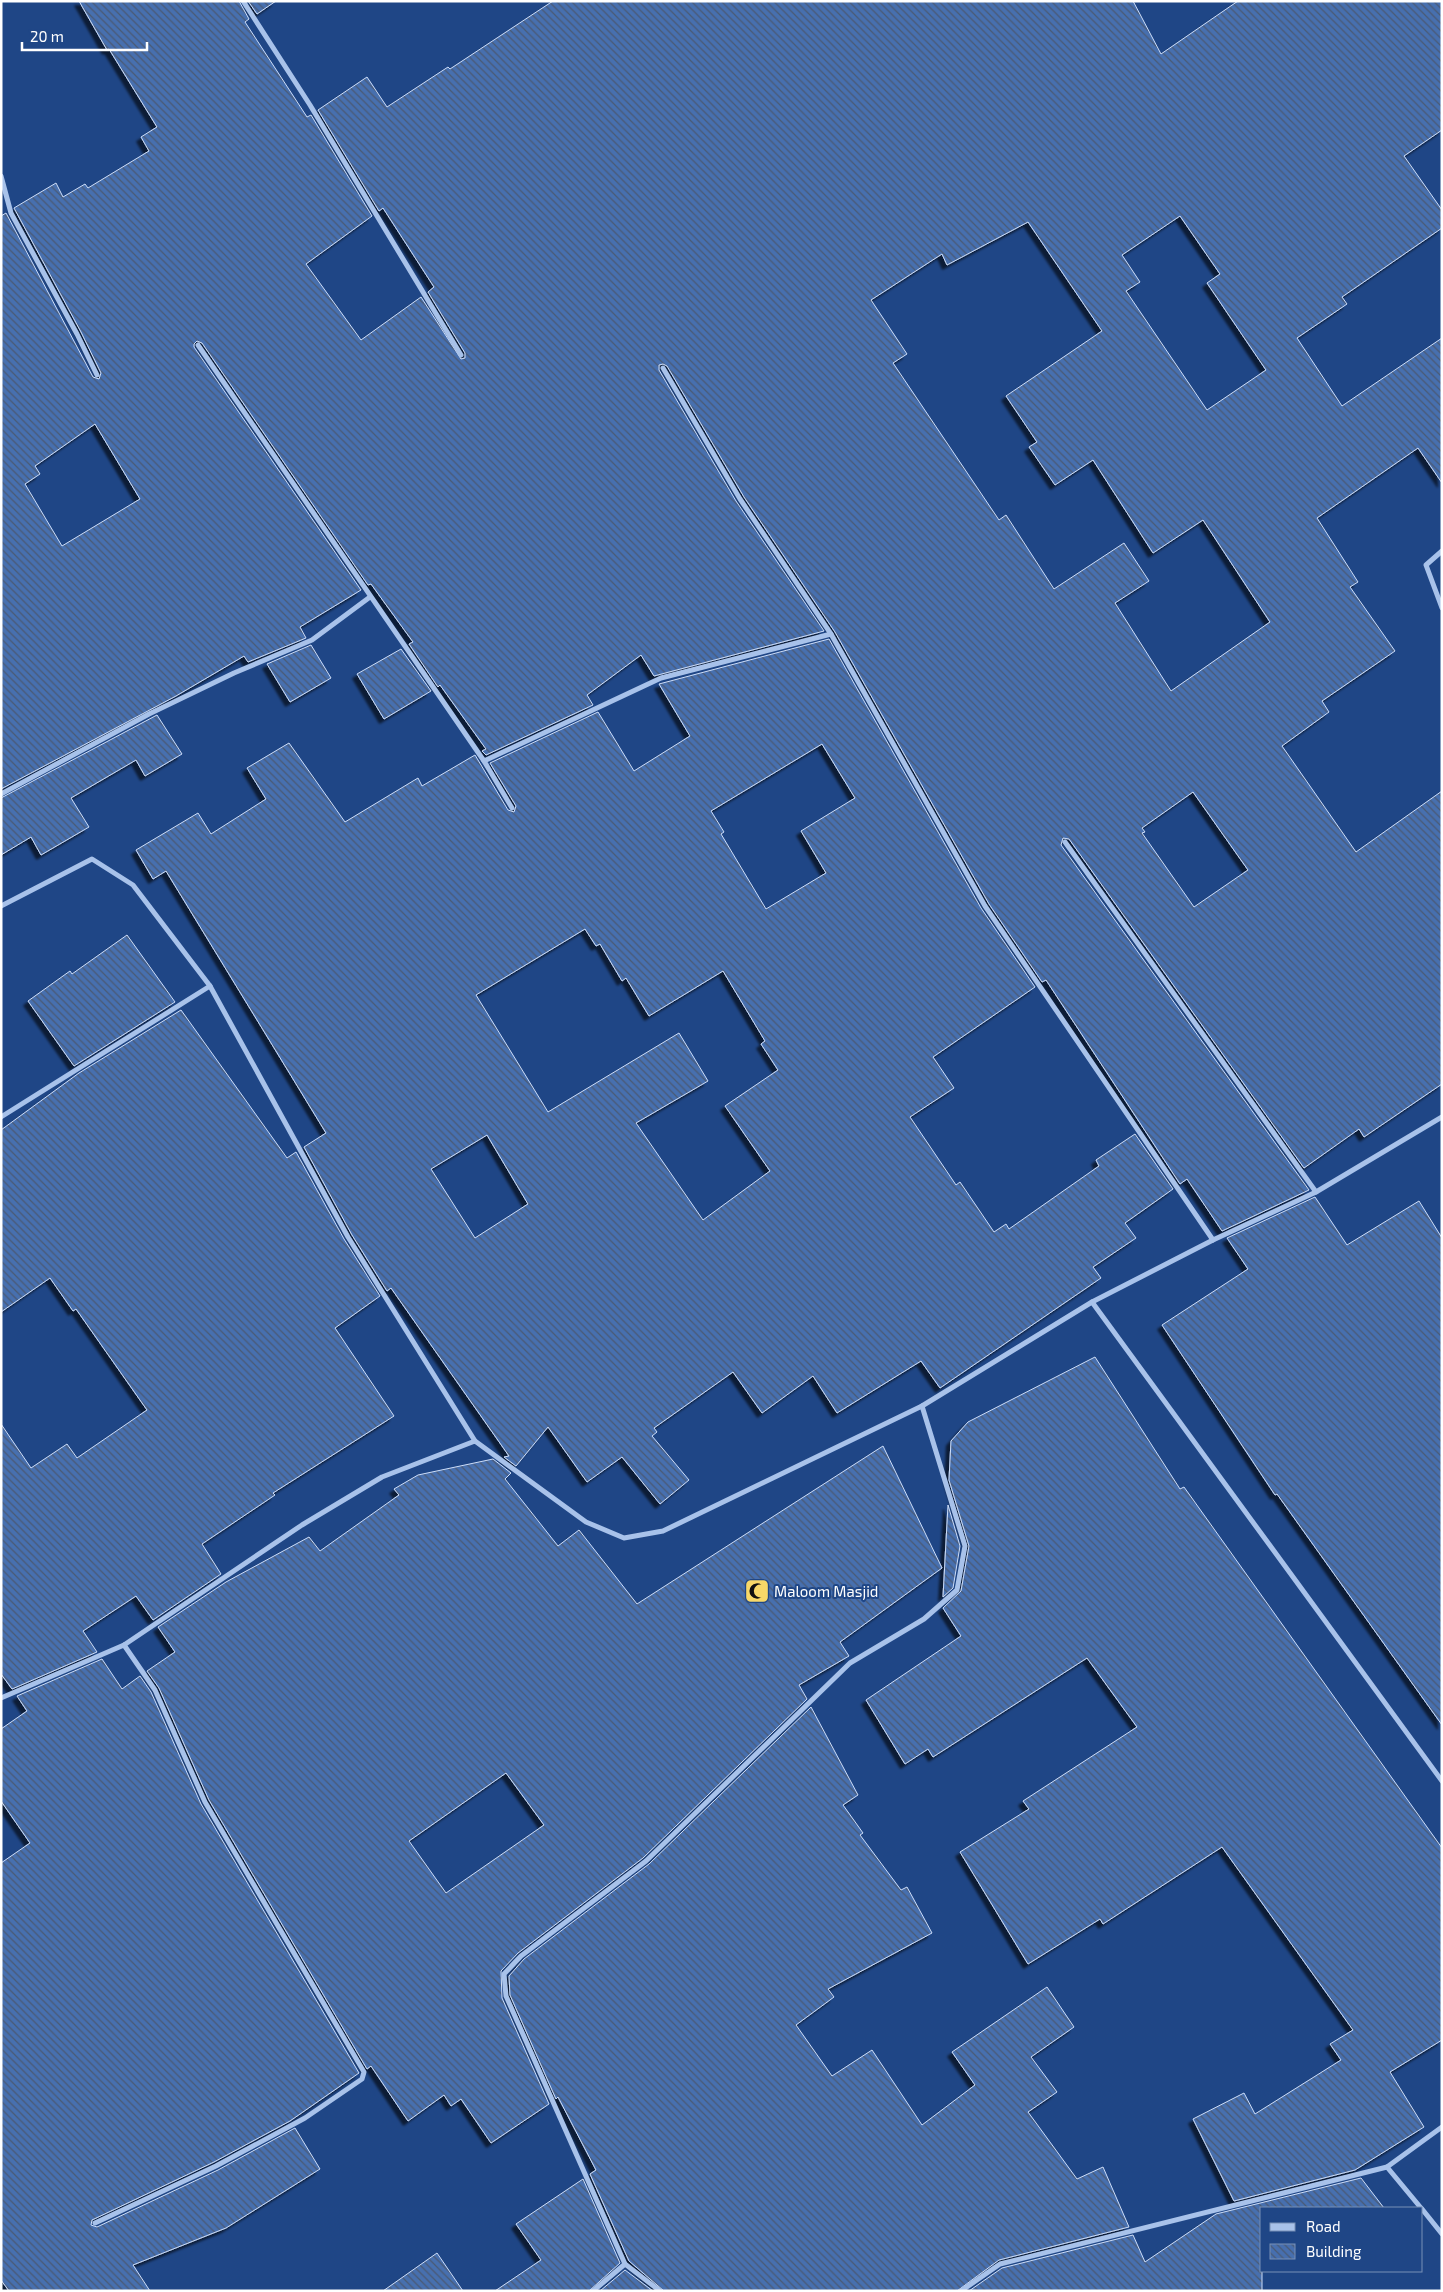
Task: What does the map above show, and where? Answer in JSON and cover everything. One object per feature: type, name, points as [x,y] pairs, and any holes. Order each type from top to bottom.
[{"type":"street","points":[[243,1],[310,104],[461,356]]},
{"type":"street","points":[[1,176],[11,213],[78,334],[96,375]]},
{"type":"street","points":[[198,344],[484,761],[512,808]]},
{"type":"street","points":[[663,368],[740,499],[830,634],[985,906],[1213,1240]]},
{"type":"street","points":[[1442,551],[1426,565],[1442,608]]},
{"type":"street","points":[[1,794],[149,714],[234,673],[312,640],[370,597]]},
{"type":"street","points":[[484,761],[661,678],[830,634]]},
{"type":"street","points":[[1065,842],[1316,1192]]},
{"type":"street","points":[[1,906],[92,859],[133,885],[210,986],[348,1237],[474,1441],[586,1522],[624,1538],[663,1531],[922,1406],[1092,1302],[1213,1240],[1316,1192],[1442,1117]]},
{"type":"street","points":[[1,1117],[210,986]]},
{"type":"street","points":[[1092,1302],[1442,1781]]},
{"type":"street","points":[[660,2291],[625,2264],[506,1996],[504,1974],[521,1956],[646,1861],[850,1662],[924,1619],[957,1590],[965,1546],[922,1406]]},
{"type":"street","points":[[1,1698],[124,1645],[302,1525],[382,1477],[474,1441]]},
{"type":"street","points":[[95,2223],[216,2166],[304,2118],[362,2078],[364,2072],[205,1802],[155,1690],[124,1645]]},
{"type":"street","points":[[961,2291],[1000,2264],[1387,2168],[1442,2127]]},
{"type":"street","points":[[1387,2168],[1419,2207]]},
{"type":"street","points":[[1423,2211],[1442,2234]]},
{"type":"street","points":[[594,2291],[625,2264]]},
{"type":"building","points":[[79,1],[239,1],[249,19],[245,22],[307,117],[311,115],[372,216],[306,264],[361,340],[421,297],[461,359],[465,358],[465,353],[428,292],[434,287],[383,208],[379,211],[318,110],[367,77],[387,107],[448,67],[450,69],[553,1],[1133,1],[1161,54],[1238,1],[1442,1],[1442,130],[1404,156],[1442,210],[1442,228],[1342,297],[1347,304],[1297,338],[1342,406],[1442,338],[1442,483],[1418,448],[1317,518],[1358,582],[1350,587],[1395,651],[1322,701],[1329,712],[1282,746],[1356,852],[1442,791],[1442,1084],[1364,1137],[1359,1129],[1304,1168],[1069,839],[1063,838],[1061,845],[1309,1190],[1222,1231],[1187,1179],[1180,1184],[1046,980],[1042,982],[989,904],[835,632],[744,497],[667,366],[663,364],[659,365],[659,370],[736,501],[824,631],[654,676],[641,655],[587,695],[593,705],[486,755],[482,751],[486,749],[440,685],[438,687],[409,644],[413,642],[371,584],[368,585],[202,343],[197,341],[194,347],[361,590],[300,627],[306,638],[248,662],[244,656],[176,696],[1,789],[1,216],[6,213],[93,377],[99,379],[101,373],[81,332],[14,208],[56,183],[63,197],[85,184],[88,188],[149,151],[141,137],[157,127],[109,49],[107,50]],"holes":[[[1180,216],[1220,274],[1207,283],[1266,370],[1207,410],[1126,291],[1140,282],[1122,255]],[[1028,222],[1102,331],[1006,396],[1037,442],[1029,447],[1055,485],[1093,460],[1153,553],[1203,520],[1270,622],[1171,691],[1115,603],[1149,581],[1124,543],[1054,589],[1006,515],[999,520],[893,363],[907,354],[871,300],[942,254],[947,265]],[[95,424],[140,499],[62,546],[25,484],[40,474],[35,466]],[[1193,792],[1248,870],[1194,907],[1142,833],[1145,832],[1142,828]]]},
{"type":"building","points":[[248,1],[276,1],[257,14]]},
{"type":"building","points":[[829,639],[981,908],[1035,987],[933,1057],[954,1088],[910,1117],[956,1185],[960,1182],[994,1232],[1006,1224],[1009,1229],[1099,1166],[1096,1160],[1135,1134],[1173,1189],[1125,1223],[1136,1238],[1093,1267],[1101,1278],[940,1388],[921,1361],[837,1413],[813,1376],[762,1413],[733,1372],[654,1428],[657,1432],[652,1436],[689,1480],[660,1504],[622,1457],[587,1482],[548,1427],[516,1466],[504,1457],[509,1456],[391,1288],[387,1291],[352,1235],[304,1147],[326,1133],[166,871],[153,879],[136,850],[198,813],[211,834],[266,799],[247,768],[289,743],[345,822],[418,778],[422,786],[475,755],[508,810],[514,812],[516,806],[490,763],[598,712],[634,771],[690,736],[659,684]],"holes":[[[822,744],[855,798],[801,831],[826,873],[766,909],[721,834],[724,832],[711,811]],[[585,929],[596,946],[600,944],[622,981],[626,978],[649,1016],[723,971],[765,1041],[761,1044],[778,1070],[725,1106],[770,1171],[703,1220],[636,1123],[708,1081],[679,1033],[548,1112],[476,995]],[[487,1135],[528,1204],[475,1238],[431,1169]]]},
{"type":"building","points":[[311,645],[331,678],[290,702],[267,664]]},
{"type":"building","points":[[401,649],[431,691],[384,719],[357,674]]},
{"type":"building","points":[[157,715],[182,754],[145,776],[136,760],[71,798],[89,827],[41,855],[31,837],[1,855],[1,798]]},
{"type":"building","points":[[127,935],[175,1002],[74,1066],[28,1001],[70,971],[72,974]]},
{"type":"building","points":[[181,1010],[287,1158],[296,1152],[344,1239],[380,1296],[335,1328],[394,1416],[273,1493],[275,1495],[202,1544],[221,1574],[153,1620],[136,1596],[83,1631],[97,1652],[12,1689],[1,1674],[1,1424],[31,1468],[67,1444],[77,1458],[147,1410],[76,1309],[73,1311],[50,1278],[1,1312],[1,1130],[79,1073]]},
{"type":"building","points":[[1315,1197],[1347,1245],[1419,1201],[1442,1238],[1442,1725],[1277,1494],[1275,1495],[1162,1325],[1248,1269],[1227,1238]]},
{"type":"building","points":[[1095,1357],[1180,1489],[1184,1487],[1442,1848],[1442,2040],[1390,2072],[1424,2127],[1355,2170],[1234,2201],[1193,2119],[1244,2093],[1255,2114],[1341,2060],[1330,2044],[1353,2030],[1222,1847],[1103,1924],[1100,1919],[1028,1964],[960,1852],[1029,1809],[1023,1801],[1137,1727],[1087,1658],[933,1757],[928,1749],[905,1764],[866,1700],[961,1636],[943,1608],[961,1591],[969,1546],[949,1480],[951,1441],[968,1422]]},
{"type":"building","points":[[883,1446],[942,1568],[840,1642],[849,1656],[799,1685],[807,1699],[643,1858],[518,1953],[501,1971],[502,1998],[549,2104],[491,2143],[461,2099],[451,2106],[444,2095],[408,2121],[371,2066],[367,2069],[209,1800],[159,1688],[147,1671],[175,1652],[158,1627],[226,1582],[309,1537],[320,1551],[399,1495],[394,1489],[418,1475],[493,1459],[511,1473],[505,1479],[558,1546],[579,1530],[637,1604]],"holes":[[[506,1773],[544,1825],[446,1893],[409,1841]]]},
{"type":"building","points":[[948,1505],[960,1546],[953,1588],[943,1597]]},
{"type":"building","points":[[102,1659],[122,1689],[140,1676],[151,1692],[201,1804],[359,2073],[290,2121],[214,2162],[92,2220],[91,2225],[97,2227],[218,2170],[295,2128],[320,2169],[226,2228],[133,2265],[150,2291],[9,2291],[1,2280],[1,1863],[30,1843],[1,1801],[1,1729],[27,1711],[17,1696]]},
{"type":"building","points":[[811,1707],[858,1795],[843,1805],[863,1833],[860,1835],[901,1890],[907,1887],[932,1933],[828,1989],[834,1997],[796,2025],[832,2076],[872,2050],[922,2125],[975,2085],[952,2052],[1047,1987],[1074,2027],[1031,2057],[1057,2092],[1028,2112],[1077,2179],[1103,2167],[1129,2227],[999,2260],[957,2291],[664,2291],[629,2261],[590,2174],[596,2170],[558,2097],[556,2099],[510,1995],[509,1976],[524,1959],[649,1864]]},
{"type":"building","points":[[1361,2178],[1383,2207],[1260,2207],[1260,2272],[1262,2272],[1262,2291],[969,2291],[1002,2268],[1133,2235],[1145,2262],[1216,2214]]},
{"type":"building","points":[[583,2179],[620,2263],[589,2291],[495,2291],[541,2260],[516,2224]]},
{"type":"building","points":[[437,2253],[463,2291],[383,2291]]},
{"type":"building","points":[[625,2270],[653,2291],[600,2291]]},
{"type":"place","name":"Maloom Masjid","points":[[757,1591]]}]
